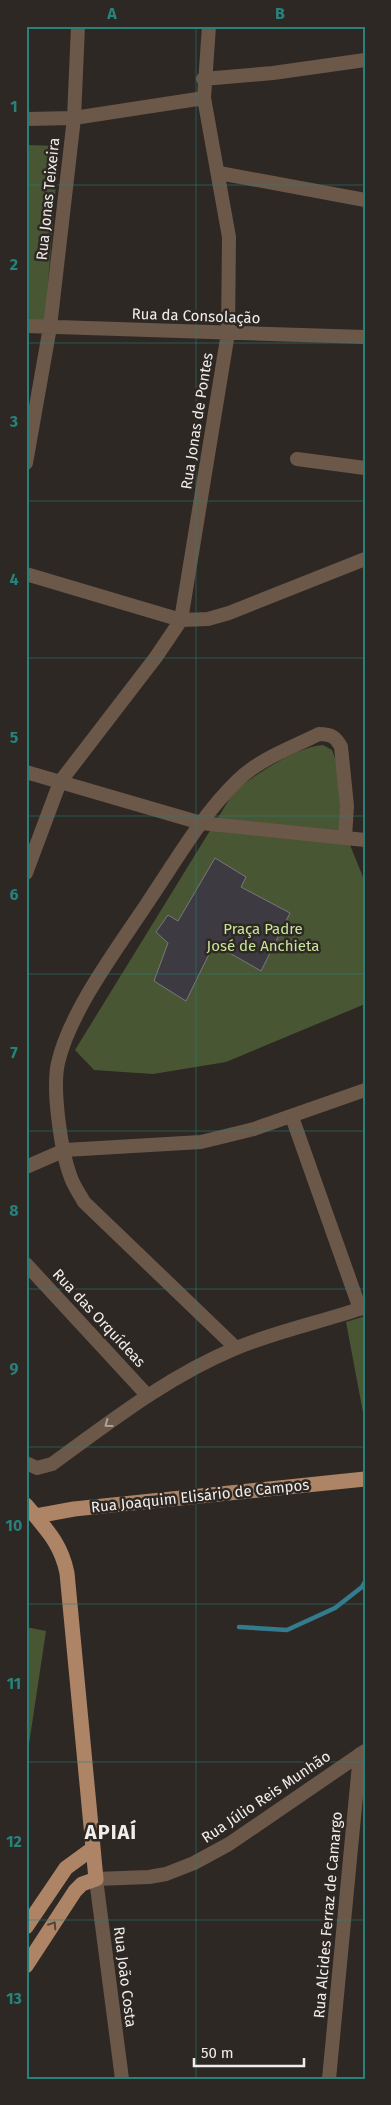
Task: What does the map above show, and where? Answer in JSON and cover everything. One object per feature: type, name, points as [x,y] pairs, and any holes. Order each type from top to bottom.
[{"type":"main road","name":"Rua Joaquim Elisário de Campos","points":[[31,1511],[74,1509],[365,1479]]},
{"type":"main road","points":[[26,1966],[74,1891],[82,1884],[96,1879],[64,1557],[57,1541],[31,1511]]},
{"type":"main road","points":[[26,1927],[66,1868],[92,1849]]},
{"type":"street","name":"Rua Jonas Teixeira","points":[[26,463],[50,328],[74,118],[78,26]]},
{"type":"street","name":"Rua Jonas de Pontes","points":[[26,873],[60,782],[156,657],[181,620],[228,332],[229,237],[204,98],[208,26]]},
{"type":"street","points":[[204,79],[272,74],[365,60]]},
{"type":"street","points":[[26,120],[74,118],[204,98]]},
{"type":"street","points":[[219,173],[365,200]]},
{"type":"street","name":"Rua da Consolação","points":[[26,326],[365,338]]},
{"type":"street","points":[[296,459],[365,468]]},
{"type":"street","points":[[26,574],[181,620],[208,619],[229,613],[365,559]]},
{"type":"street","points":[[236,1348],[84,1202],[70,1175],[65,1150],[57,1102],[58,1065],[68,1032],[104,969],[201,823],[237,780],[257,765],[319,734],[329,734],[337,739],[341,747],[347,806],[345,837]]},
{"type":"street","points":[[26,772],[201,823],[365,840]]},
{"type":"street","points":[[26,1167],[65,1150],[201,1142],[254,1129],[365,1090]]},
{"type":"street","points":[[26,1463],[37,1468],[52,1464],[147,1395],[186,1372],[236,1348],[362,1308],[292,1116]]},
{"type":"street","name":"Rua das Orquídeas","points":[[26,1264],[147,1395]]},
{"type":"street","name":"Rua Júlio Reis Munhão","points":[[96,1879],[149,1877],[166,1874],[194,1863],[229,1844],[362,1753]]},
{"type":"street","name":"Rua Alcides Ferraz de Camargo","points":[[328,2079],[362,1753]]},
{"type":"street","name":"Rua João Costa","points":[[96,1879],[122,2079]]},
{"type":"green space","points":[[26,145],[59,146],[45,321],[26,320]]},
{"type":"green space","name":"Praça Padre José de Anchieta","points":[[323,745],[332,750],[337,764],[350,845],[365,882],[365,1004],[226,1062],[153,1074],[94,1070],[75,1050],[235,790],[289,756]]},
{"type":"green space","points":[[365,1316],[365,1423],[346,1322]]},
{"type":"green space","points":[[26,1627],[46,1631],[26,1764]]},
{"type":"building","points":[[215,858],[246,877],[241,887],[290,913],[261,971],[214,944],[186,1001],[154,981],[168,943],[156,932],[168,915],[178,921]]},
{"type":"waterway","points":[[239,1627],[287,1630],[335,1608],[362,1587],[365,1582]]},
{"type":"district","name":"APIAÍ","points":[[111,1832]]}]
